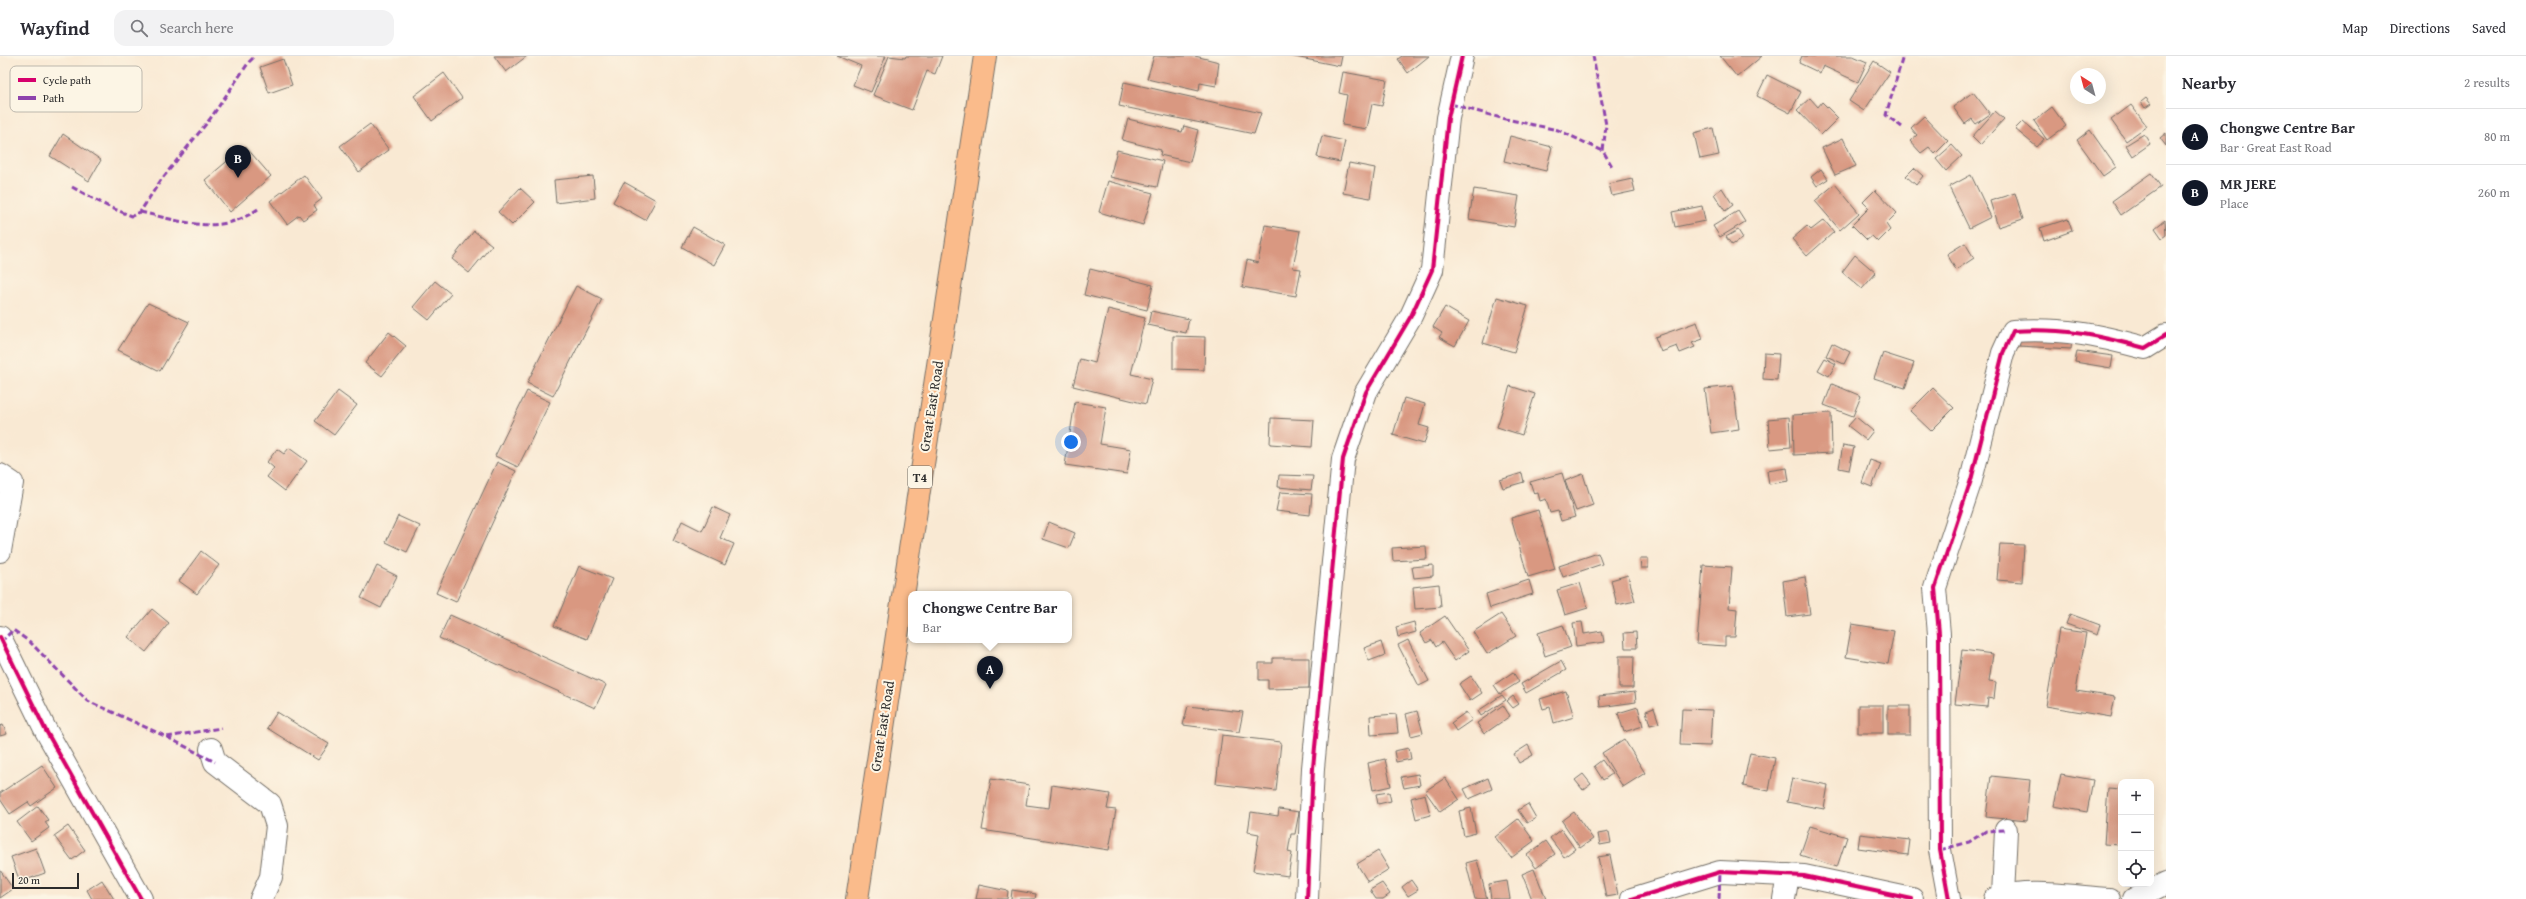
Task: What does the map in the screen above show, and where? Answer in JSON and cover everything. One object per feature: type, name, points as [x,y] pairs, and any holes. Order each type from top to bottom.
[{"type":"highway","name":"Great East Road","points":[[857,899],[985,56]]},
{"type":"street","points":[[1308,899],[1313,768],[1343,459],[1366,392],[1411,316],[1432,270],[1448,118],[1462,56]]},
{"type":"street","points":[[1949,899],[1940,850],[1939,634],[1935,588],[1971,480],[2002,353],[2013,331],[2048,329],[2094,334],[2145,348],[2166,335]]},
{"type":"street","points":[[0,475],[12,483],[0,551]]},
{"type":"street","points":[[0,637],[45,728],[141,899]]},
{"type":"street","points":[[211,749],[215,762],[270,804],[277,826],[271,877],[261,899]]},
{"type":"street","points":[[2006,830],[1999,898],[2049,894],[2109,899]]},
{"type":"street","points":[[1632,899],[1720,872],[1804,876],[1912,899]]},
{"type":"street","points":[[1784,899],[1788,875]]},
{"type":"street","points":[[2134,899],[2166,883]]},
{"type":"building","points":[[494,56],[527,56],[506,72]]},
{"type":"building","points":[[837,56],[886,56],[871,92],[853,85],[861,66]]},
{"type":"building","points":[[889,56],[905,58],[906,56],[942,56],[935,74],[927,71],[912,110],[873,95]]},
{"type":"building","points":[[1154,56],[1195,56],[1219,62],[1216,86],[1200,83],[1199,91],[1147,79]]},
{"type":"building","points":[[1290,56],[1342,56],[1340,66]]},
{"type":"building","points":[[1402,56],[1429,56],[1408,73],[1398,59]]},
{"type":"building","points":[[1720,56],[1762,56],[1737,77]]},
{"type":"building","points":[[1802,56],[1853,56],[1867,62],[1858,82],[1823,66],[1820,73],[1799,63]]},
{"type":"building","points":[[283,59],[292,85],[269,93],[260,67]]},
{"type":"building","points":[[1874,61],[1890,72],[1864,111],[1849,101]]},
{"type":"building","points":[[1343,72],[1387,80],[1382,106],[1372,104],[1367,129],[1342,125],[1347,95],[1339,93]]},
{"type":"building","points":[[444,73],[462,98],[432,121],[414,96]]},
{"type":"building","points":[[1767,75],[1801,92],[1790,113],[1757,96]]},
{"type":"building","points":[[1124,82],[1261,113],[1254,134],[1119,106]]},
{"type":"building","points":[[1973,92],[1990,114],[1976,124],[1972,119],[1965,124],[1953,107]]},
{"type":"building","points":[[1810,98],[1818,107],[1822,102],[1838,118],[1821,135],[1797,110]]},
{"type":"building","points":[[2146,98],[2151,104],[2145,108],[2141,102]]},
{"type":"building","points":[[2131,105],[2147,126],[2126,141],[2111,120]]},
{"type":"building","points":[[2052,107],[2066,126],[2047,140],[2034,121]]},
{"type":"building","points":[[1995,111],[2004,119],[1980,145],[1972,137]]},
{"type":"building","points":[[1924,116],[1948,141],[1935,154],[1929,147],[1921,153],[1910,141],[1917,135],[1911,128]]},
{"type":"building","points":[[1128,119],[1182,132],[1184,126],[1198,130],[1190,162],[1160,155],[1161,150],[1122,140]]},
{"type":"building","points":[[2023,121],[2044,139],[2037,147],[2015,129]]},
{"type":"building","points":[[370,124],[389,150],[359,172],[340,146]]},
{"type":"building","points":[[1713,128],[1719,155],[1700,159],[1694,133]]},
{"type":"building","points":[[2090,130],[2116,167],[2103,176],[2077,140]]},
{"type":"building","points":[[2166,133],[2166,146],[2160,138]]},
{"type":"building","points":[[63,134],[101,160],[89,181],[50,156]]},
{"type":"building","points":[[2144,134],[2150,144],[2133,156],[2126,145]]},
{"type":"building","points":[[1322,136],[1345,141],[1340,162],[1317,157]]},
{"type":"building","points":[[1510,136],[1552,147],[1546,171],[1504,161]]},
{"type":"building","points":[[1843,138],[1856,166],[1835,175],[1822,148]]},
{"type":"building","points":[[1952,145],[1962,156],[1946,171],[1936,159]]},
{"type":"building","points":[[245,146],[271,176],[230,212],[205,180]]},
{"type":"building","points":[[1117,150],[1163,161],[1157,187],[1110,177]]},
{"type":"building","points":[[1349,163],[1375,168],[1370,198],[1343,193]]},
{"type":"building","points":[[1914,168],[1923,176],[1916,185],[1906,176]]},
{"type":"building","points":[[1821,169],[1828,179],[1817,186],[1811,177]]},
{"type":"building","points":[[2151,173],[2161,187],[2121,215],[2112,201]]},
{"type":"building","points":[[304,175],[322,199],[314,205],[317,210],[303,220],[299,215],[287,224],[270,201]]},
{"type":"building","points":[[1971,175],[1991,217],[1969,228],[1949,187]]},
{"type":"building","points":[[593,176],[595,198],[556,203],[554,180]]},
{"type":"building","points":[[1632,179],[1635,191],[1612,196],[1609,184]]},
{"type":"building","points":[[1108,181],[1153,193],[1143,225],[1099,212]]},
{"type":"building","points":[[624,182],[656,200],[645,220],[613,202]]},
{"type":"building","points":[[1835,184],[1859,213],[1840,230],[1815,201]]},
{"type":"building","points":[[520,188],[535,202],[512,225],[498,212]]},
{"type":"building","points":[[1722,188],[1733,205],[1725,211],[1714,194]]},
{"type":"building","points":[[1474,189],[1519,196],[1514,227],[1469,219]]},
{"type":"building","points":[[1875,190],[1897,213],[1886,224],[1890,230],[1878,242],[1872,236],[1867,240],[1852,225],[1869,208],[1863,202]]},
{"type":"building","points":[[2015,193],[2023,219],[1998,227],[1990,201]]},
{"type":"building","points":[[1702,206],[1705,221],[1675,227],[1672,212]]},
{"type":"building","points":[[1738,211],[1745,222],[1720,237],[1713,226]]},
{"type":"building","points":[[2068,219],[2072,231],[2044,241],[2040,228]]},
{"type":"building","points":[[1824,220],[1834,232],[1807,256],[1792,239],[1807,226],[1811,230]]},
{"type":"building","points":[[2165,220],[2166,235],[2162,238],[2155,228]]},
{"type":"building","points":[[1265,225],[1300,231],[1293,268],[1301,269],[1296,296],[1242,287],[1247,260],[1258,263]]},
{"type":"building","points":[[693,227],[725,245],[714,265],[682,247]]},
{"type":"building","points":[[1738,230],[1743,238],[1732,245],[1726,237]]},
{"type":"building","points":[[474,231],[492,245],[469,273],[452,259]]},
{"type":"building","points":[[1965,243],[1974,258],[1956,270],[1947,254]]},
{"type":"building","points":[[1855,255],[1876,273],[1862,289],[1842,272]]},
{"type":"building","points":[[1090,269],[1153,285],[1147,310],[1084,295]]},
{"type":"building","points":[[435,281],[451,294],[429,320],[413,307]]},
{"type":"building","points":[[576,286],[602,299],[553,396],[527,383]]},
{"type":"building","points":[[1497,297],[1528,306],[1514,352],[1483,343]]},
{"type":"building","points":[[148,303],[189,322],[160,371],[118,350]]},
{"type":"building","points":[[1445,307],[1469,321],[1455,346],[1439,337],[1442,333],[1433,327]]},
{"type":"building","points":[[1108,309],[1145,318],[1131,374],[1152,379],[1146,404],[1073,386],[1080,359],[1095,363]]},
{"type":"building","points":[[1151,311],[1189,319],[1186,333],[1148,325]]},
{"type":"building","points":[[1697,322],[1703,339],[1692,343],[1695,347],[1680,353],[1677,346],[1661,352],[1655,337]]},
{"type":"building","points":[[389,332],[406,346],[382,376],[365,363]]},
{"type":"building","points":[[2020,335],[2072,338],[2071,349],[2019,346]]},
{"type":"building","points":[[1173,336],[1205,337],[1204,370],[1173,369]]},
{"type":"building","points":[[1832,343],[1850,352],[1844,364],[1826,356]]},
{"type":"building","points":[[2077,351],[2113,356],[2111,368],[2075,362]]},
{"type":"building","points":[[1764,353],[1779,354],[1777,380],[1763,379]]},
{"type":"building","points":[[1883,353],[1914,363],[1905,388],[1874,378]]},
{"type":"building","points":[[1825,358],[1836,364],[1829,376],[1818,370]]},
{"type":"building","points":[[1832,384],[1861,396],[1853,416],[1824,405]]},
{"type":"building","points":[[1510,386],[1535,394],[1522,435],[1497,427]]},
{"type":"building","points":[[1733,386],[1739,429],[1711,433],[1705,389]]},
{"type":"building","points":[[1933,388],[1954,408],[1931,431],[1910,411]]},
{"type":"building","points":[[338,391],[357,405],[334,435],[315,421]]},
{"type":"building","points":[[527,391],[550,402],[518,467],[495,456]]},
{"type":"building","points":[[1404,398],[1425,404],[1419,425],[1429,428],[1424,444],[1393,435]]},
{"type":"building","points":[[1075,402],[1106,407],[1100,444],[1131,449],[1127,474],[1065,465]]},
{"type":"building","points":[[1831,413],[1832,453],[1794,455],[1793,415]]},
{"type":"building","points":[[1789,417],[1791,447],[1770,449],[1768,419]]},
{"type":"building","points":[[1856,417],[1873,431],[1866,440],[1848,426]]},
{"type":"building","points":[[1271,418],[1314,420],[1312,447],[1270,444]]},
{"type":"building","points":[[1843,445],[1854,447],[1849,470],[1839,468]]},
{"type":"building","points":[[289,448],[307,461],[285,491],[267,477],[274,468],[267,462],[277,449],[284,454]]},
{"type":"building","points":[[1870,460],[1881,464],[1872,487],[1862,483]]},
{"type":"building","points":[[497,462],[516,471],[456,602],[436,593]]},
{"type":"building","points":[[1787,468],[1789,481],[1769,484],[1767,471]]},
{"type":"building","points":[[1522,473],[1524,482],[1503,488],[1500,480]]},
{"type":"building","points":[[1562,473],[1575,517],[1561,521],[1558,511],[1550,513],[1546,499],[1540,501],[1538,493],[1534,494],[1530,482]]},
{"type":"building","points":[[1583,474],[1593,505],[1576,511],[1565,481]]},
{"type":"building","points":[[1279,475],[1313,476],[1311,490],[1278,487]]},
{"type":"building","points":[[1280,492],[1312,494],[1310,515],[1276,511]]},
{"type":"building","points":[[713,507],[730,515],[720,538],[734,544],[725,565],[673,541],[682,521],[702,531]]},
{"type":"building","points":[[1538,510],[1555,569],[1528,577],[1511,518]]},
{"type":"building","points":[[398,516],[420,526],[407,552],[386,542]]},
{"type":"building","points":[[1049,522],[1075,533],[1069,548],[1043,539]]},
{"type":"building","points":[[2000,544],[2024,545],[2022,582],[1997,580]]},
{"type":"building","points":[[1426,546],[1427,559],[1393,561],[1392,548]]},
{"type":"building","points":[[201,551],[219,565],[197,594],[179,581]]},
{"type":"building","points":[[1598,553],[1602,564],[1563,577],[1559,566]]},
{"type":"building","points":[[1640,558],[1648,558],[1648,568],[1641,568]]},
{"type":"building","points":[[1433,565],[1433,576],[1414,578],[1412,567]]},
{"type":"building","points":[[1703,565],[1732,567],[1729,608],[1737,609],[1735,637],[1725,637],[1725,646],[1697,644]]},
{"type":"building","points":[[377,566],[397,576],[381,608],[361,598]]},
{"type":"building","points":[[579,566],[612,579],[587,639],[554,626]]},
{"type":"building","points":[[1628,575],[1635,601],[1617,605],[1611,580]]},
{"type":"building","points":[[1805,577],[1810,614],[1787,617],[1783,581]]},
{"type":"building","points":[[1529,580],[1533,594],[1490,608],[1486,594]]},
{"type":"building","points":[[1580,583],[1588,608],[1565,615],[1557,590]]},
{"type":"building","points":[[1439,584],[1441,607],[1415,609],[1413,587]]},
{"type":"building","points":[[152,609],[169,623],[146,652],[128,637]]},
{"type":"building","points":[[1501,614],[1516,636],[1487,654],[1473,632]]},
{"type":"building","points":[[2070,614],[2100,625],[2097,635],[2066,624]]},
{"type":"building","points":[[450,615],[606,685],[595,708],[439,638]]},
{"type":"building","points":[[1445,616],[1469,651],[1455,661],[1442,642],[1436,647],[1432,640],[1426,643],[1420,633]]},
{"type":"building","points":[[1414,622],[1416,632],[1398,637],[1396,627]]},
{"type":"building","points":[[1582,622],[1584,634],[1602,631],[1604,642],[1576,646],[1573,623]]},
{"type":"building","points":[[1852,624],[1894,631],[1888,664],[1846,657]]},
{"type":"building","points":[[1563,625],[1571,647],[1545,656],[1538,633]]},
{"type":"building","points":[[2059,629],[2086,633],[2076,691],[2115,697],[2111,717],[2046,706]]},
{"type":"building","points":[[1636,632],[1637,648],[1625,648],[1624,633]]},
{"type":"building","points":[[1408,640],[1429,681],[1419,686],[1398,645]]},
{"type":"building","points":[[1381,642],[1385,655],[1369,661],[1364,648]]},
{"type":"building","points":[[1962,650],[1993,654],[1989,681],[1996,682],[1994,699],[1988,698],[1987,707],[1955,704]]},
{"type":"building","points":[[1619,656],[1634,656],[1633,688],[1619,688]]},
{"type":"building","points":[[1273,658],[1309,658],[1309,688],[1268,689],[1268,680],[1259,680],[1259,663],[1273,663]]},
{"type":"building","points":[[1561,661],[1566,670],[1526,693],[1521,684]]},
{"type":"building","points":[[1513,672],[1519,682],[1500,694],[1494,685]]},
{"type":"building","points":[[1471,676],[1482,693],[1470,701],[1459,684]]},
{"type":"building","points":[[1566,691],[1574,717],[1554,723],[1550,707],[1543,709],[1540,699]]},
{"type":"building","points":[[1635,692],[1636,702],[1600,707],[1599,696]]},
{"type":"building","points":[[1502,695],[1506,700],[1481,716],[1478,711]]},
{"type":"building","points":[[1513,696],[1519,704],[1513,708],[1507,701]]},
{"type":"building","points":[[1503,705],[1510,716],[1484,734],[1477,723]]},
{"type":"building","points":[[1858,705],[1883,705],[1883,733],[1858,733]]},
{"type":"building","points":[[1188,706],[1243,712],[1239,732],[1183,725]]},
{"type":"building","points":[[1888,706],[1910,706],[1910,735],[1888,735]]},
{"type":"building","points":[[1638,707],[1643,726],[1624,732],[1618,713]]},
{"type":"building","points":[[1654,708],[1659,723],[1650,725],[1646,711]]},
{"type":"building","points":[[1682,709],[1712,710],[1710,746],[1680,745]]},
{"type":"building","points":[[1417,711],[1423,733],[1411,736],[1406,714]]},
{"type":"building","points":[[277,712],[329,744],[318,760],[267,728]]},
{"type":"building","points":[[1466,712],[1472,720],[1456,731],[1451,723]]},
{"type":"building","points":[[1396,714],[1398,733],[1371,735],[1370,716]]},
{"type":"building","points":[[3,725],[7,734],[0,736],[0,726]]},
{"type":"building","points":[[1222,735],[1281,742],[1276,791],[1216,784]]},
{"type":"building","points":[[1624,739],[1645,773],[1623,787],[1602,753]]},
{"type":"building","points":[[1528,745],[1533,755],[1519,763],[1514,754]]},
{"type":"building","points":[[1409,748],[1411,759],[1396,762],[1394,751]]},
{"type":"building","points":[[1750,753],[1775,758],[1769,791],[1743,786]]},
{"type":"building","points":[[1385,759],[1391,786],[1373,790],[1368,763]]},
{"type":"building","points":[[1602,760],[1612,774],[1603,780],[1594,766]]},
{"type":"building","points":[[42,765],[57,788],[31,806],[28,802],[10,814],[0,799],[0,793]]},
{"type":"building","points":[[1418,774],[1420,785],[1404,788],[1401,777]]},
{"type":"building","points":[[1583,774],[1591,784],[1583,790],[1575,780]]},
{"type":"building","points":[[2061,774],[2093,780],[2087,812],[2054,806]]},
{"type":"building","points":[[1991,776],[2030,780],[2026,821],[1986,817]]},
{"type":"building","points":[[1445,778],[1459,799],[1440,812],[1425,791]]},
{"type":"building","points":[[1488,778],[1492,789],[1469,799],[1464,789]]},
{"type":"building","points":[[1792,778],[1828,785],[1824,809],[1787,802]]},
{"type":"building","points":[[991,779],[1029,785],[1026,805],[1049,808],[1052,785],[1110,794],[1107,809],[1116,810],[1109,850],[982,830]]},
{"type":"building","points":[[2108,788],[2118,789],[2118,845],[2104,844]]},
{"type":"building","points":[[1389,792],[1391,801],[1378,804],[1376,794]]},
{"type":"building","points":[[1425,794],[1430,815],[1416,819],[1411,798]]},
{"type":"building","points":[[1528,804],[1536,818],[1527,823],[1518,810]]},
{"type":"building","points":[[38,806],[48,820],[45,822],[49,828],[31,841],[17,822]]},
{"type":"building","points":[[1471,808],[1476,833],[1464,836],[1459,811]]},
{"type":"building","points":[[1279,809],[1299,812],[1295,834],[1291,834],[1288,852],[1292,853],[1288,876],[1253,871],[1259,834],[1248,832],[1251,812],[1278,816]]},
{"type":"building","points":[[1574,812],[1593,839],[1580,848],[1562,821]]},
{"type":"building","points":[[1518,819],[1534,841],[1511,858],[1495,837]]},
{"type":"building","points":[[68,826],[85,850],[72,860],[54,836]]},
{"type":"building","points":[[1810,826],[1847,837],[1837,867],[1800,855]]},
{"type":"building","points":[[1561,829],[1575,849],[1564,857],[1550,838]]},
{"type":"building","points":[[1609,832],[1611,843],[1600,845],[1598,834]]},
{"type":"building","points":[[1860,834],[1910,840],[1908,855],[1858,848]]},
{"type":"building","points":[[1546,841],[1555,854],[1536,868],[1527,855]]},
{"type":"building","points":[[36,848],[45,873],[20,882],[11,857]]},
{"type":"building","points":[[1378,851],[1389,869],[1368,882],[1357,864]]},
{"type":"building","points":[[1610,855],[1618,895],[1606,897],[1598,857]]},
{"type":"building","points":[[1477,860],[1487,899],[1475,899],[1466,863]]},
{"type":"building","points":[[1534,869],[1546,899],[1532,899],[1522,874]]},
{"type":"building","points":[[0,870],[13,889],[0,898]]},
{"type":"building","points":[[102,880],[114,899],[92,899],[87,890]]},
{"type":"building","points":[[1411,880],[1418,890],[1408,896],[1402,887]]},
{"type":"building","points":[[1507,881],[1510,899],[1491,899],[1489,884]]},
{"type":"building","points":[[1382,883],[1390,894],[1383,899],[1376,899],[1370,890]]},
{"type":"building","points":[[979,885],[1008,891],[1007,899],[976,899]]},
{"type":"building","points":[[1012,890],[1036,894],[1035,899],[1011,899]]},
{"type":"marked path","points":[[72,187],[109,207],[132,216],[140,212],[161,180],[210,119],[249,62],[255,56]]},
{"type":"marked path","points":[[1593,56],[1606,125],[1603,151]]},
{"type":"marked path","points":[[1902,127],[1886,115],[1903,56]]},
{"type":"marked path","points":[[1451,104],[1501,118],[1558,130],[1603,151],[1613,168]]},
{"type":"marked path","points":[[140,212],[186,222],[214,225],[229,223],[243,218],[258,209]]},
{"type":"marked path","points":[[1,642],[13,630],[30,642],[88,701],[167,737],[215,762]]},
{"type":"marked path","points":[[167,737],[221,728]]},
{"type":"marked path","points":[[1940,850],[1969,842],[1986,831],[2006,830]]},
{"type":"marked path","points":[[1719,899],[1720,872]]},
{"type":"cycle path","points":[[1307,899],[1313,768],[1343,459],[1366,392],[1411,316],[1432,270],[1448,118],[1462,56]]},
{"type":"cycle path","points":[[1949,899],[1940,850],[1939,634],[1935,588],[1971,480],[2003,353],[2013,331],[2031,330],[2080,334],[2111,339],[2145,348],[2166,335]]},
{"type":"cycle path","points":[[0,637],[45,729],[141,899]]},
{"type":"cycle path","points":[[1632,899],[1720,872],[1804,876],[1912,899]]},
{"type":"place","name":"MR JERE","points":[[238,178]]},
{"type":"place","name":"Chongwe Centre Bar","points":[[990,689]]}]
